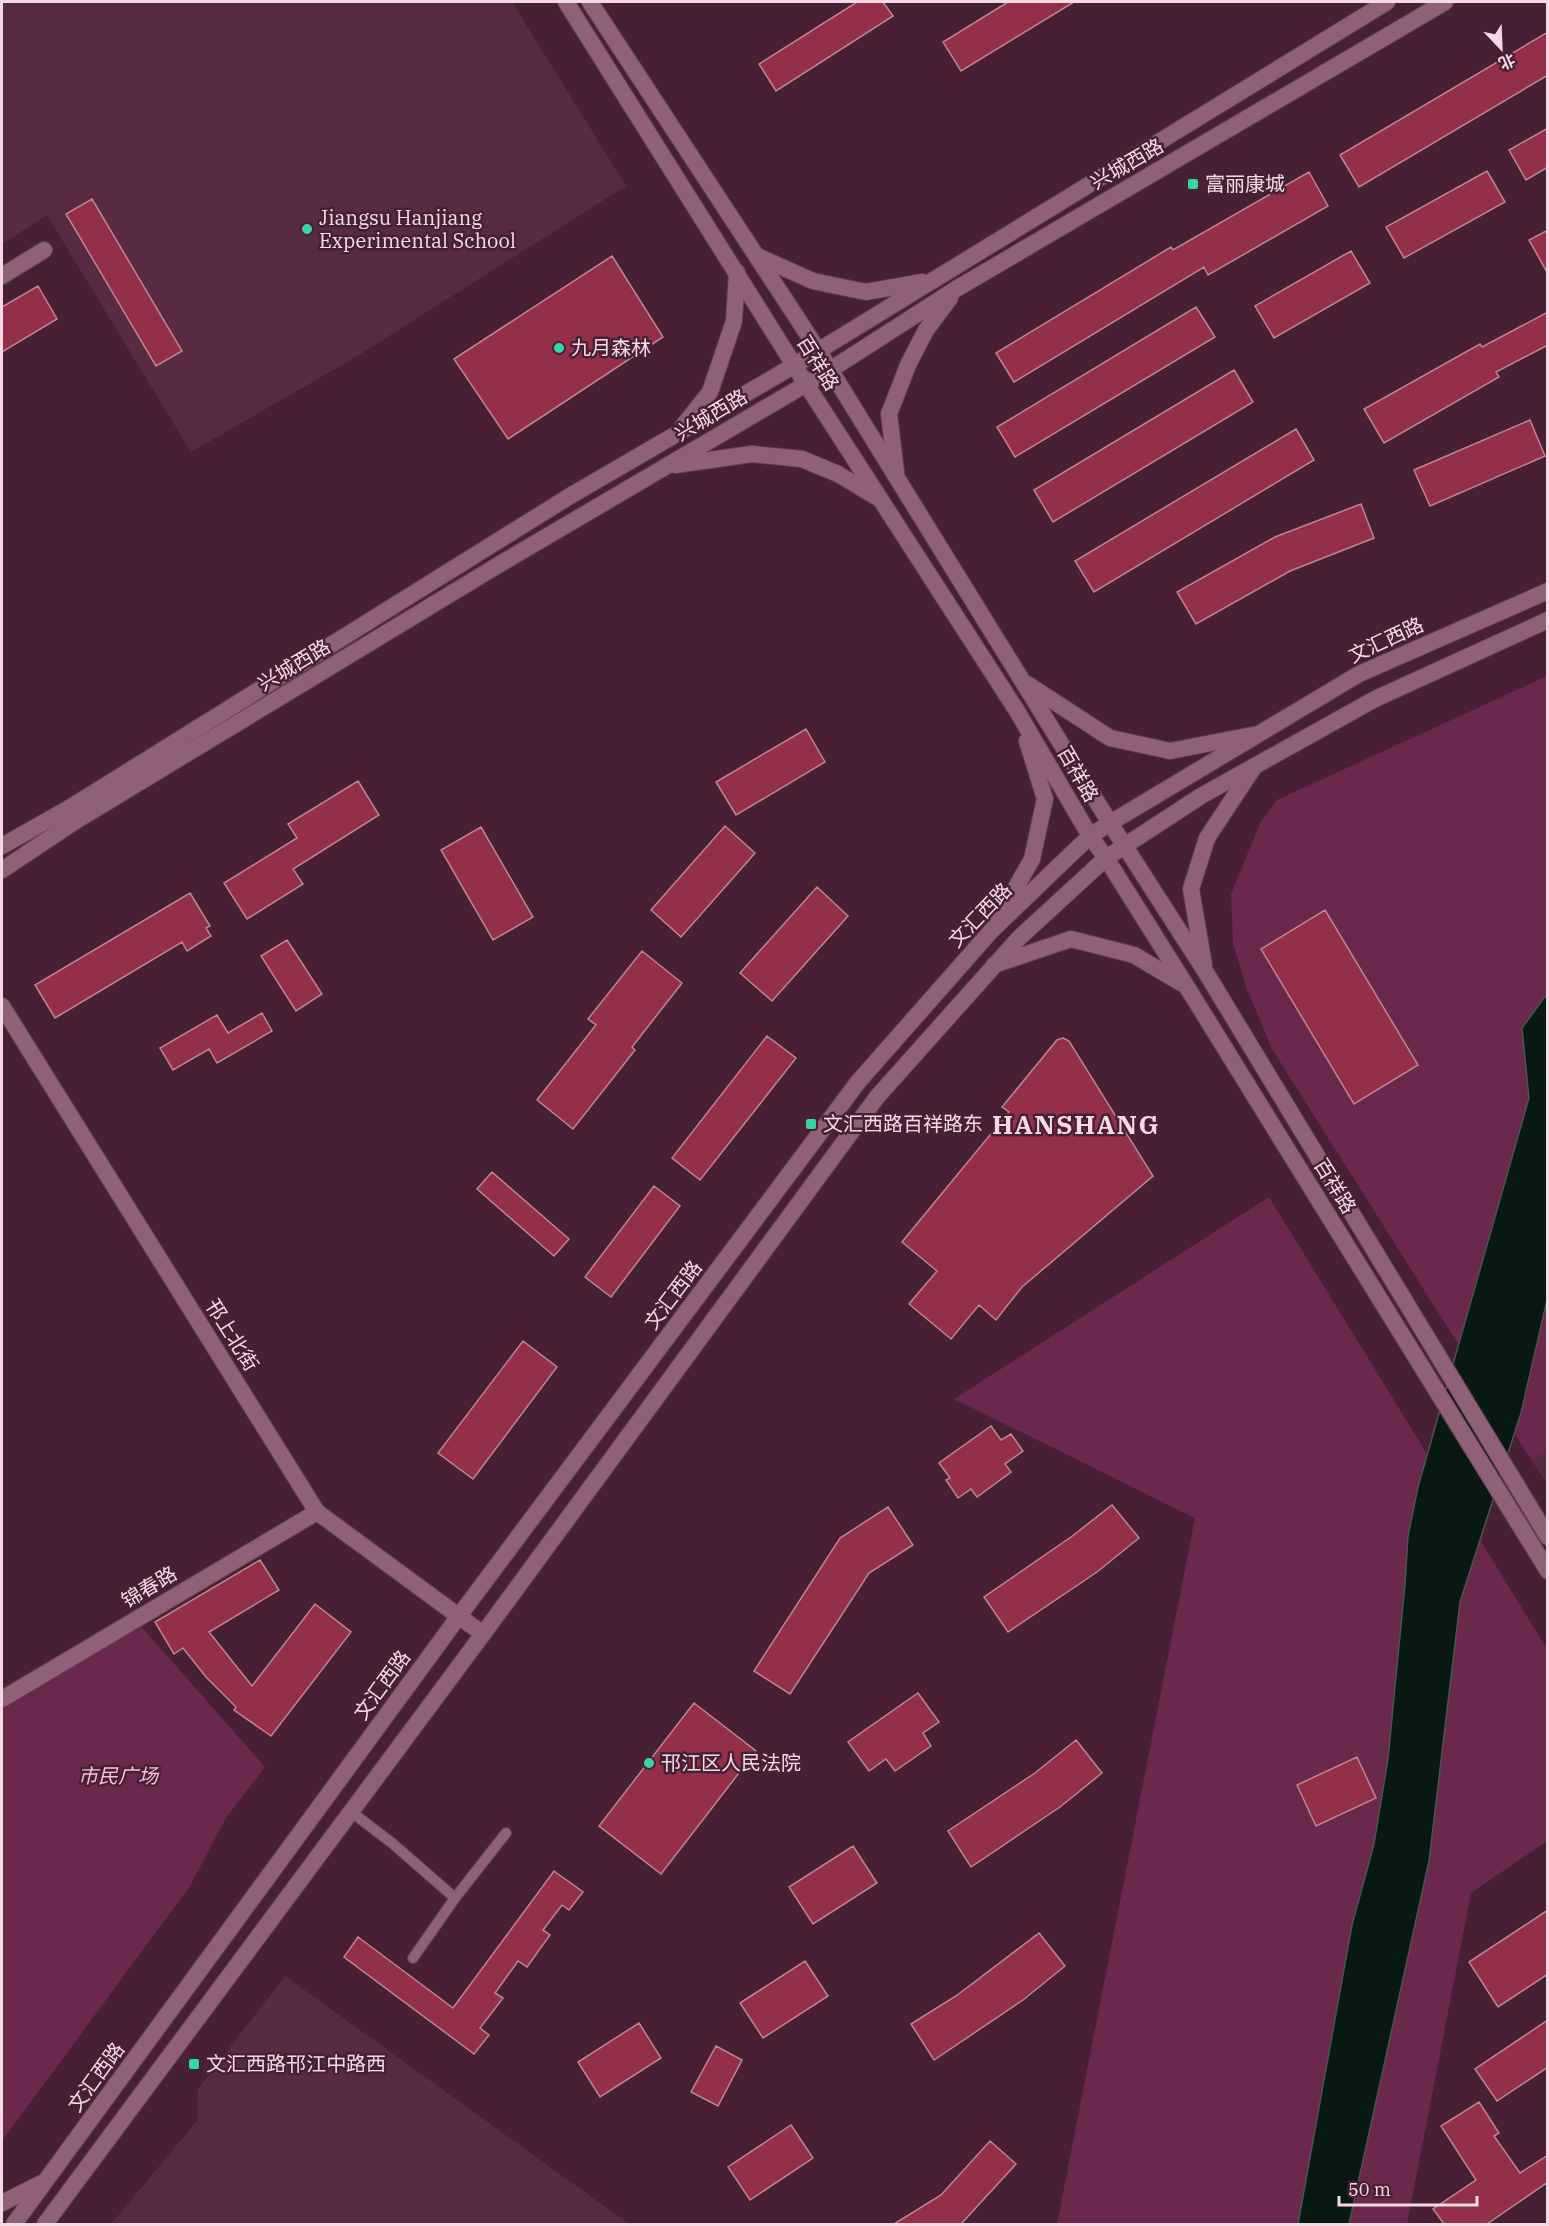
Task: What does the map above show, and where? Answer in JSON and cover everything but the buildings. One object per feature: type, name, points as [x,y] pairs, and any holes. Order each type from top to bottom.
[{"type":"street","name":"百祥路","points":[[566,2],[806,384],[1017,711],[1090,836],[1187,987],[1548,1571]]},
{"type":"street","name":"百祥路","points":[[590,2],[818,350],[1110,823],[1205,971],[1548,1537]]},
{"type":"street","name":"兴城西路","points":[[2,846],[71,807],[570,496],[795,365],[1387,2]]},
{"type":"street","name":"兴城西路","points":[[2,870],[74,822],[830,370],[956,290],[1445,2]]},
{"type":"street","points":[[2,276],[44,250]]},
{"type":"street","points":[[757,256],[813,281],[866,292],[931,280]]},
{"type":"street","points":[[677,434],[710,392],[734,321],[736,272]]},
{"type":"street","points":[[897,478],[889,414],[908,365],[926,330],[956,290]]},
{"type":"street","points":[[668,465],[752,454],[802,459],[838,474],[881,499]]},
{"type":"street","name":"文汇西路","points":[[14,2224],[459,1616],[858,1082],[992,930],[1090,836],[1110,823],[1359,674],[1548,591]]},
{"type":"street","points":[[45,2224],[483,1634],[877,1097],[1018,938],[1106,858],[1201,796],[1375,699],[1548,620]]},
{"type":"street","points":[[1022,681],[1110,738],[1170,751],[1258,734]]},
{"type":"street","points":[[992,930],[1032,859],[1045,799],[1017,711]]},
{"type":"street","points":[[1205,971],[1191,889],[1207,838],[1254,766]]},
{"type":"street","points":[[994,965],[1071,939],[1134,955],[1187,987]]},
{"type":"street","name":"邗上北街","points":[[2,1006],[317,1512],[483,1634]]},
{"type":"street","name":"锦春路","points":[[2,1699],[317,1512]]},
{"type":"street","points":[[2,2203],[46,2181]]},
{"type":"lane","points":[[350,1812],[392,1843],[455,1898]]},
{"type":"lane","points":[[413,1958],[455,1898],[506,1833]]},
{"type":"shaded area","name":"Jiangsu Hanjiang Experimental School","points":[[2,2],[512,2],[626,186],[354,358],[191,452],[47,215],[2,244]]},
{"type":"shaded area","points":[[1547,994],[1547,1300],[1521,1413],[1460,1602],[1429,1861],[1349,2224],[1298,2224],[1352,1925],[1374,1844],[1388,1759],[1408,1536],[1418,1487],[1529,1098],[1522,1028]]},
{"type":"shaded area","points":[[1547,1450],[1547,1484],[1532,1461]]},
{"type":"shaded area","points":[[285,1976],[629,2224],[111,2224],[197,2121],[198,2089]]},
{"type":"green space","points":[[1547,676],[1548,1450],[1532,1461],[1272,1049],[1246,987],[1233,943],[1231,894],[1261,821],[1277,800]]},
{"type":"green space","points":[[1269,1197],[1547,1649],[1547,1841],[1471,1893],[1407,2224],[1057,2224],[1195,1518],[954,1399]]},
{"type":"green space","name":"市民广场","points":[[138,1623],[265,1767],[226,1818],[190,1886],[2,2141],[2,1707]]},
{"type":"place","name":"富丽康城","points":[[1193,184]]},
{"type":"place","name":"Jiangsu Hanjiang Experimental School","points":[[307,229]]},
{"type":"place","name":"九月森林","points":[[559,348]]},
{"type":"place","name":"文汇西路百祥路东","points":[[811,1124]]},
{"type":"place","name":"邗江区人民法院","points":[[649,1763]]},
{"type":"place","name":"文汇西路邗江中路西","points":[[194,2064]]},
{"type":"district","name":"HANSHANG","points":[[1076,1125]]}]
